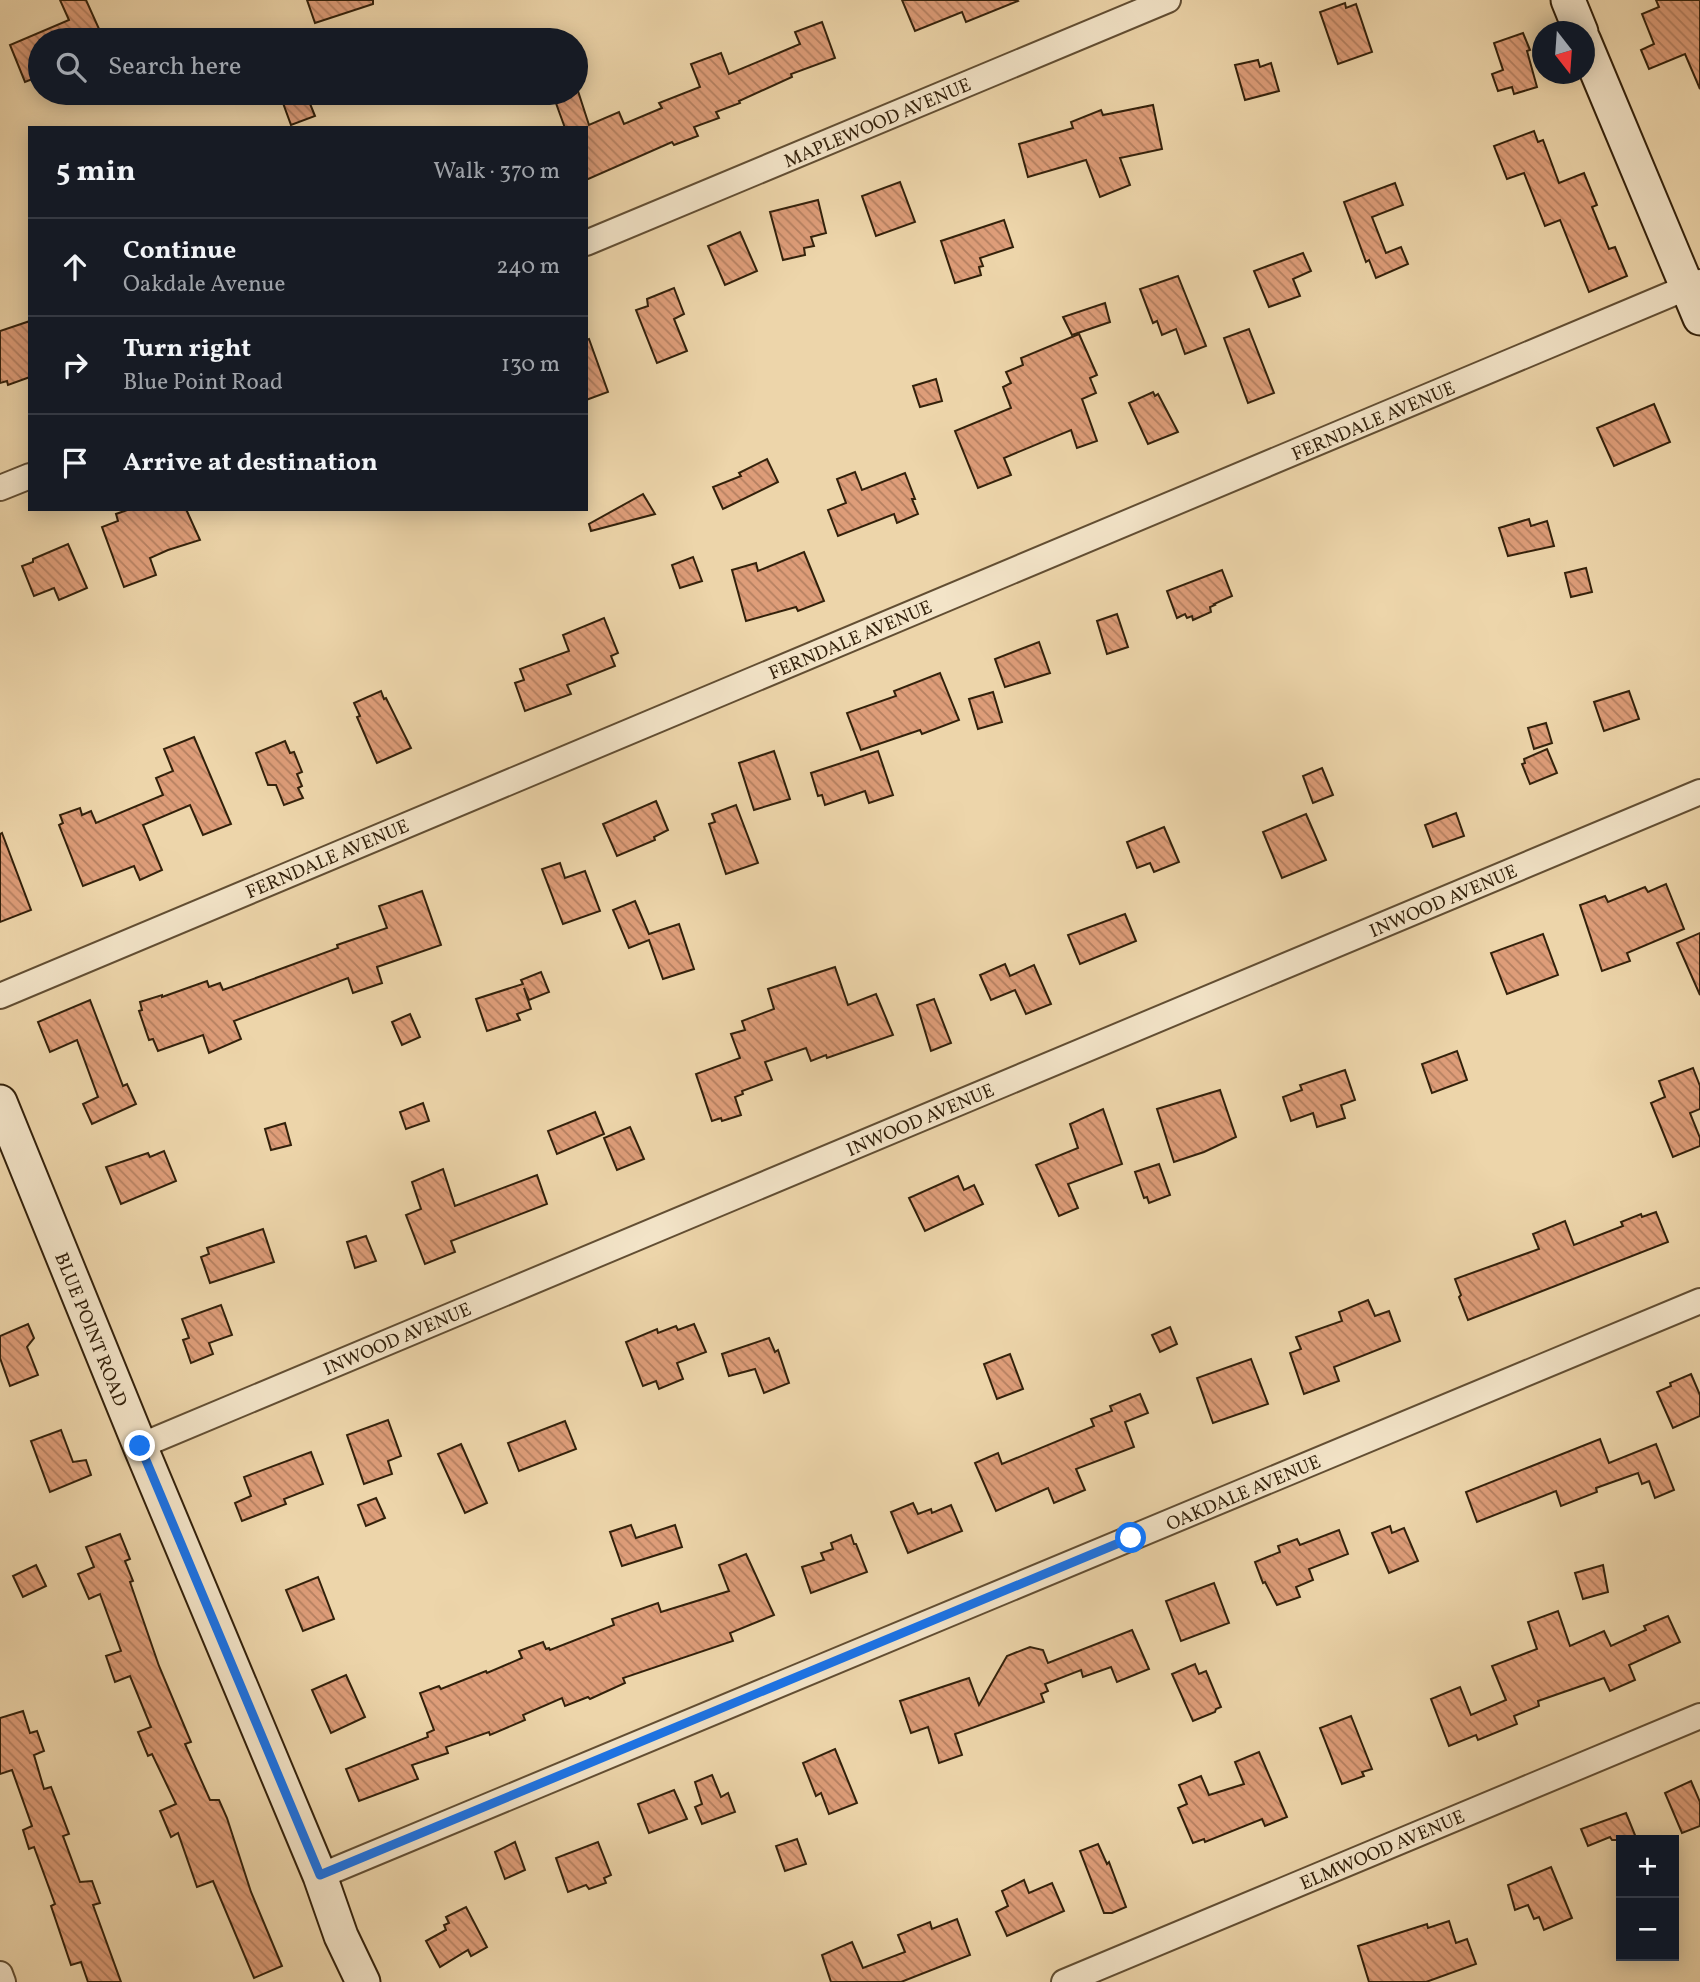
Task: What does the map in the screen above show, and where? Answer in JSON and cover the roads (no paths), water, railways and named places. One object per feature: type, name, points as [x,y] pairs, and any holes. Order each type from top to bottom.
[{"type":"street","name":"MAPLEWOOD AVENUE","points":[[588,242],[1168,0]]},
{"type":"street","points":[[1568,0],[1577,21]]},
{"type":"street","points":[[1595,65],[1694,285],[1700,318]]},
{"type":"street","name":"FERNDALE AVENUE","points":[[0,996],[1694,285]]},
{"type":"street","points":[[0,488],[28,477]]},
{"type":"street","name":"INWOOD AVENUE","points":[[140,1446],[1700,792]]},
{"type":"street","name":"BLUE POINT ROAD","points":[[0,1102],[140,1446],[320,1875],[341,1936],[363,1982]]},
{"type":"street","name":"OAKDALE AVENUE","points":[[320,1875],[1700,1301]]},
{"type":"street","name":"ELMWOOD AVENUE","points":[[1064,1982],[1700,1716]]},
{"type":"street","points":[[0,1974],[3,1982]]}]
